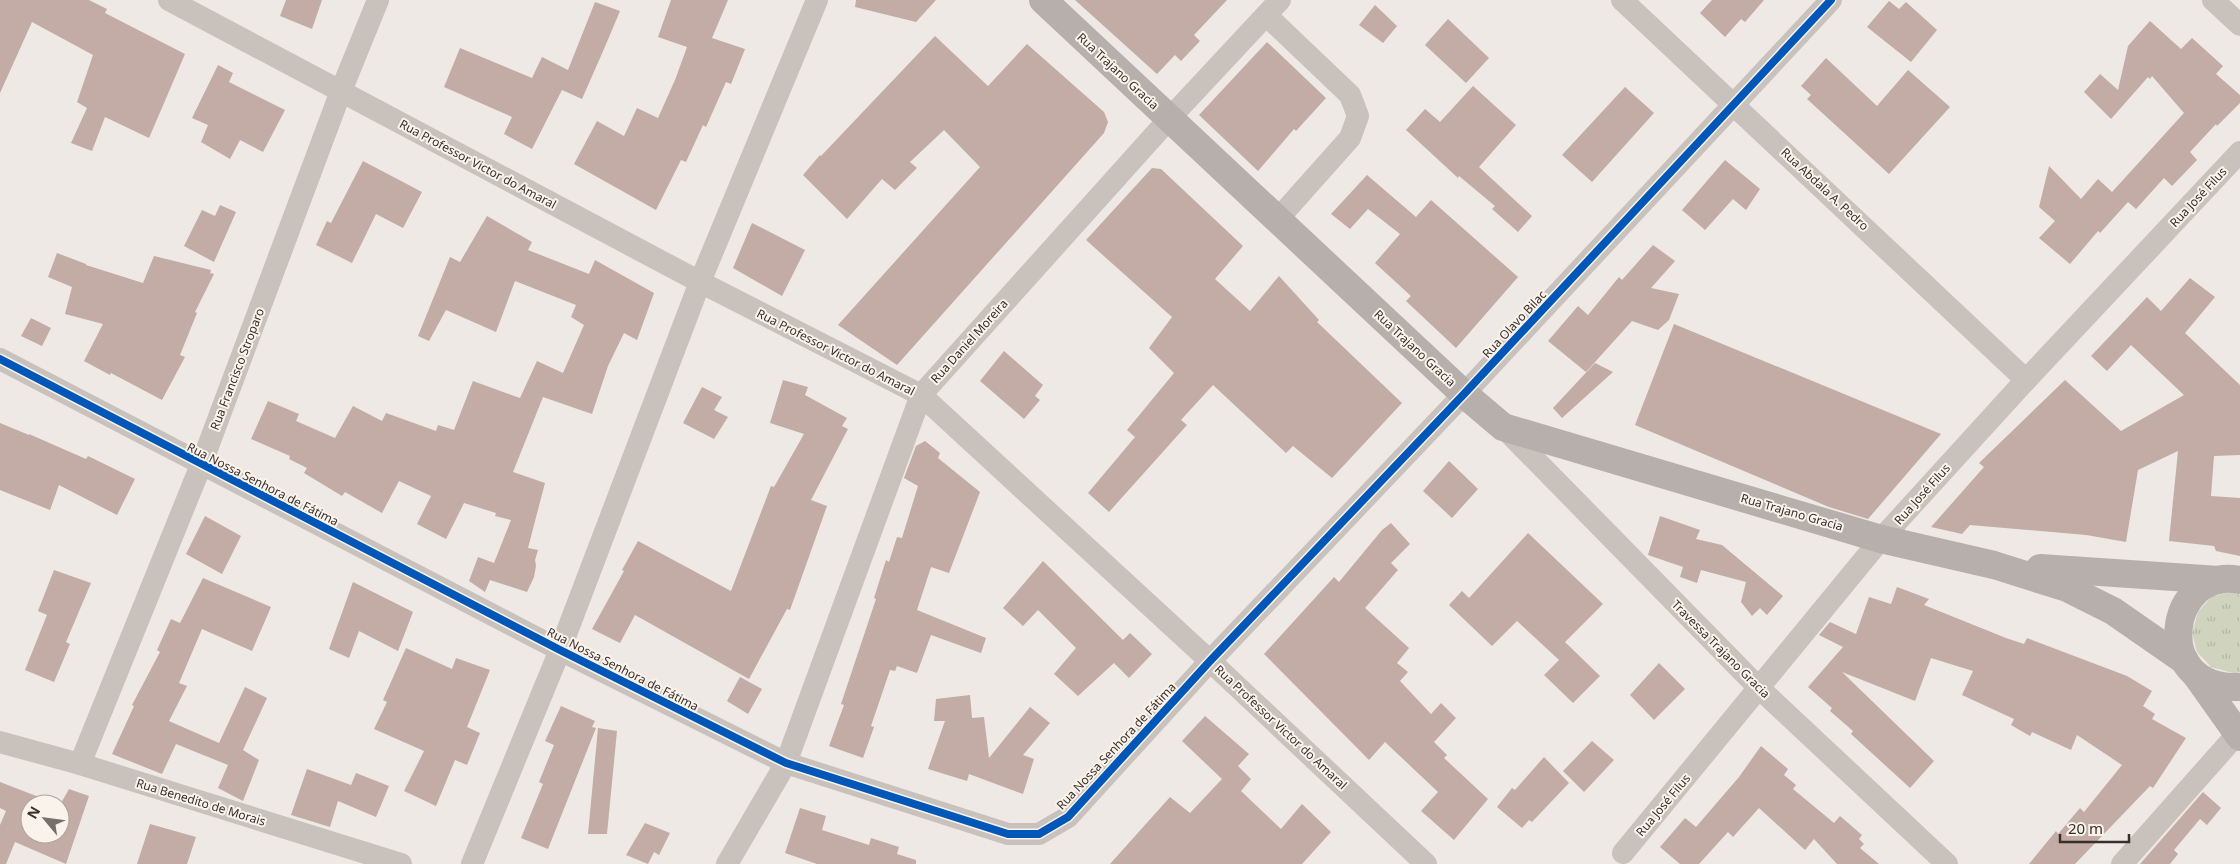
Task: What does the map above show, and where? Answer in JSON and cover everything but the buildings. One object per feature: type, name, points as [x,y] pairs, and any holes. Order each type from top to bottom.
[{"type":"main road","name":"Rua Trajano Gracia","points":[[1043,0],[1464,394],[1503,427],[1881,538],[1994,565],[2075,591],[2113,610],[2190,668]]},
{"type":"main road","name":"Rua Trajano Gracia","points":[[1994,565],[2230,580]]},
{"type":"main road","points":[[2230,580],[2203,586],[2190,597],[2182,612],[2177,628],[2178,646],[2190,668],[2239,735]]},
{"type":"main road","points":[[2190,668],[2209,683],[2225,688],[2240,687]]},
{"type":"street","name":"Rua Professor Victor do Amaral","points":[[169,0],[700,282],[921,395],[1210,661],[1426,864]]},
{"type":"street","name":"Rua Francisco Stroparo","points":[[80,764],[201,465],[341,91],[378,0]]},
{"type":"street","points":[[472,864],[560,650],[700,282],[816,0]]},
{"type":"street","name":"Rua Abdala A. Pedro","points":[[1622,0],[1734,103],[2026,380]]},
{"type":"street","name":"Rua Olavo Bilac","points":[[1210,661],[1464,394],[1830,0]]},
{"type":"street","points":[[2213,0],[2240,25]]},
{"type":"street","points":[[1273,7],[1350,95],[1358,116],[1350,138],[1278,220]]},
{"type":"street","name":"Rua Daniel Moreira","points":[[727,864],[786,763],[921,395],[1169,119],[1273,7]]},
{"type":"street","name":"Rua José Filus","points":[[1623,853],[1881,538],[2240,152]]},
{"type":"street","name":"Rua Nossa Senhora de Fátima","points":[[0,359],[560,650],[786,763],[1008,834],[1039,834],[1068,817],[1210,661]]},
{"type":"street","name":"Travessa Trajano Gracia","points":[[1503,427],[1759,688],[1947,864]]},
{"type":"street","points":[[2122,864],[2239,735]]},
{"type":"street","name":"Rua Benedito de Morais","points":[[0,742],[80,764],[401,864]]},
{"type":"green space","points":[[2232,592],[2240,595],[2240,672],[2236,674],[2211,667],[2197,652],[2192,633],[2198,612],[2212,596]]},
{"type":"cycle path","points":[[0,359],[560,650],[786,763],[1008,834],[1039,834],[1068,817],[1210,661],[1464,394],[1831,0]]}]
